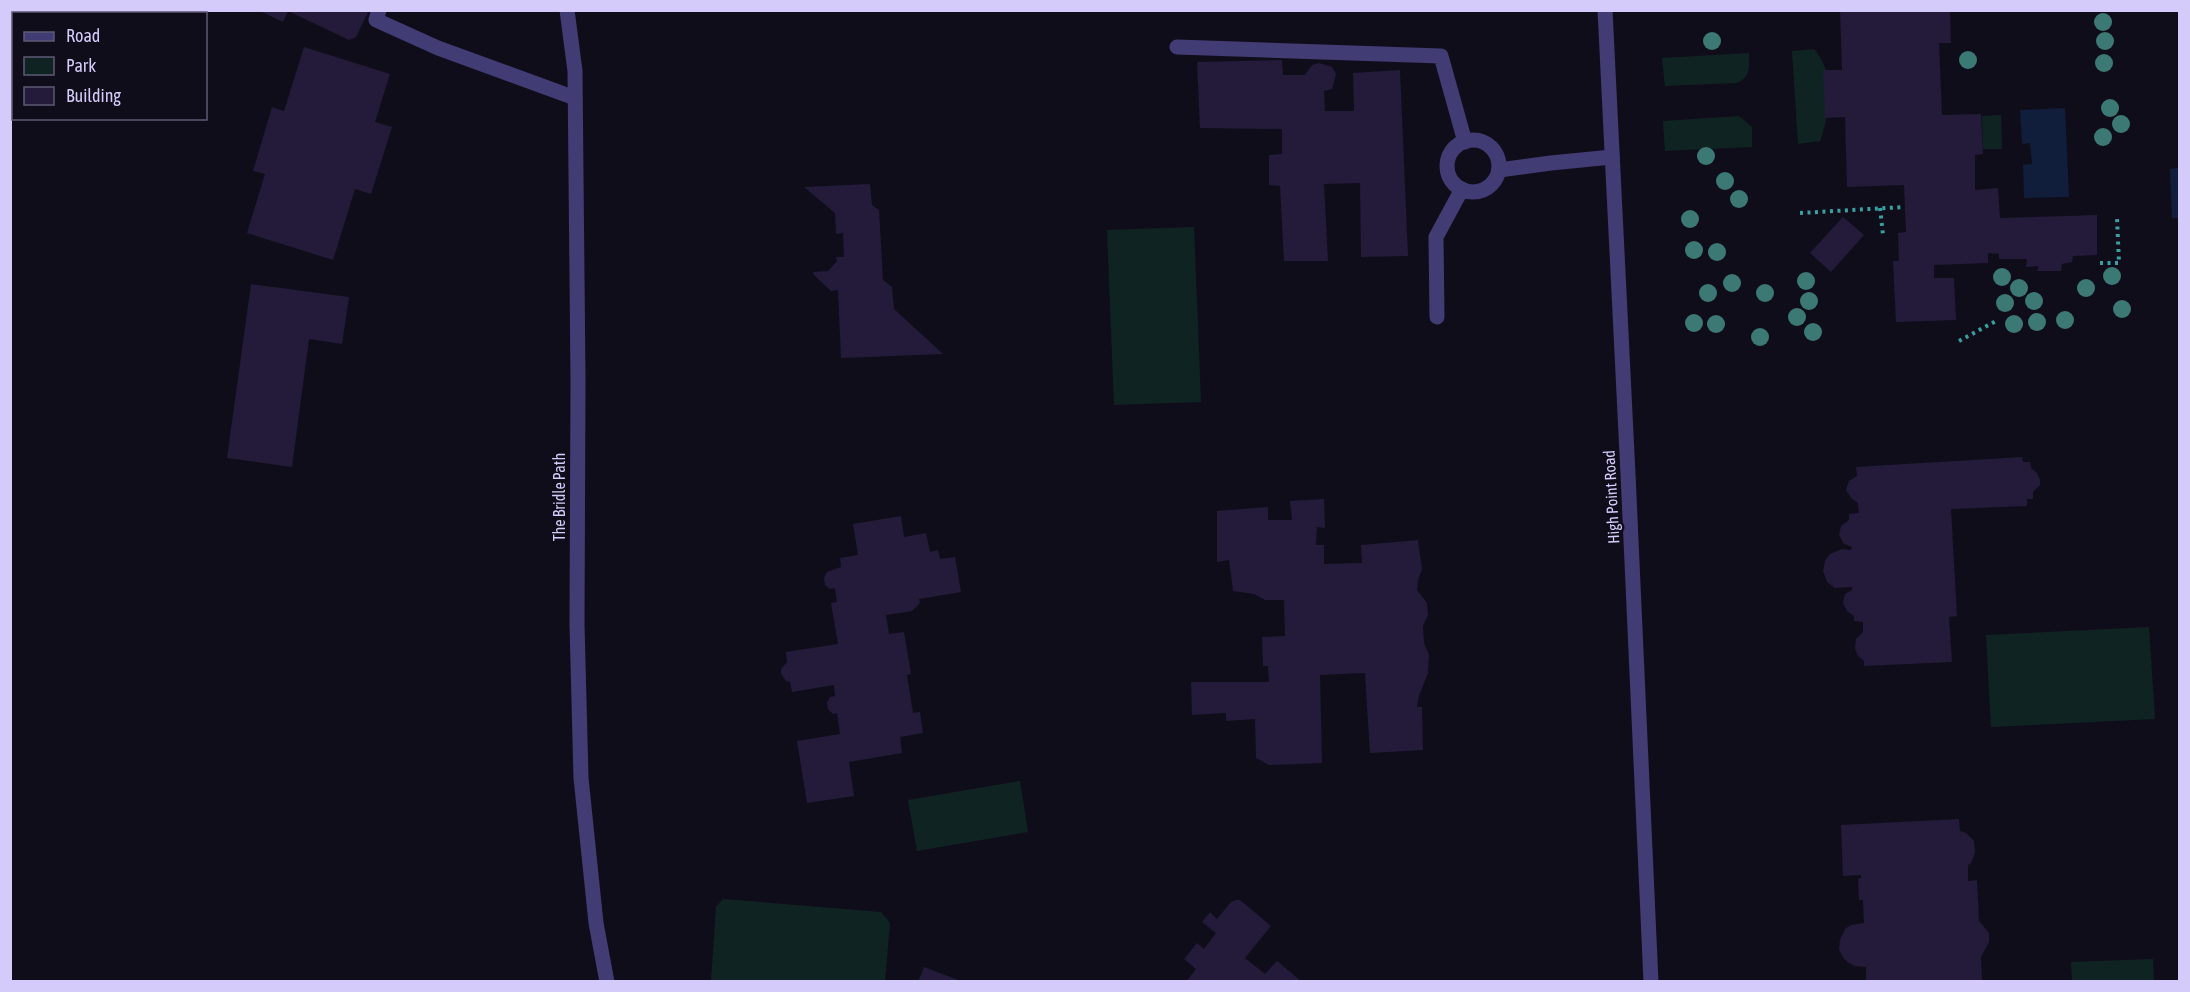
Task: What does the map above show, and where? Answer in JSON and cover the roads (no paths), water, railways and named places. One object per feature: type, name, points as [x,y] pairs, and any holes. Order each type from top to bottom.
[{"type":"street","points":[[379,10],[376,20],[438,48],[575,98]]},
{"type":"street","name":"The Bridle Path","points":[[567,10],[575,71],[578,380],[577,624],[581,778],[596,922],[607,981]]},
{"type":"street","name":"High Point Road","points":[[1605,10],[1651,981]]},
{"type":"street","points":[[1177,47],[1441,56],[1465,142]]},
{"type":"street","points":[[1474,140],[1490,146],[1499,161],[1499,170],[1492,185],[1485,190],[1469,192],[1455,184],[1450,177],[1448,160],[1452,152],[1465,142],[1474,140]]},
{"type":"street","points":[[1499,170],[1612,157]]},
{"type":"street","points":[[1437,317],[1436,237],[1462,189]]},
{"type":"water","points":[[2065,108],[2069,197],[2024,198],[2023,165],[2032,164],[2030,143],[2022,144],[2020,110]]},
{"type":"water","points":[[2179,168],[2179,218],[2172,218],[2170,169]]}]
